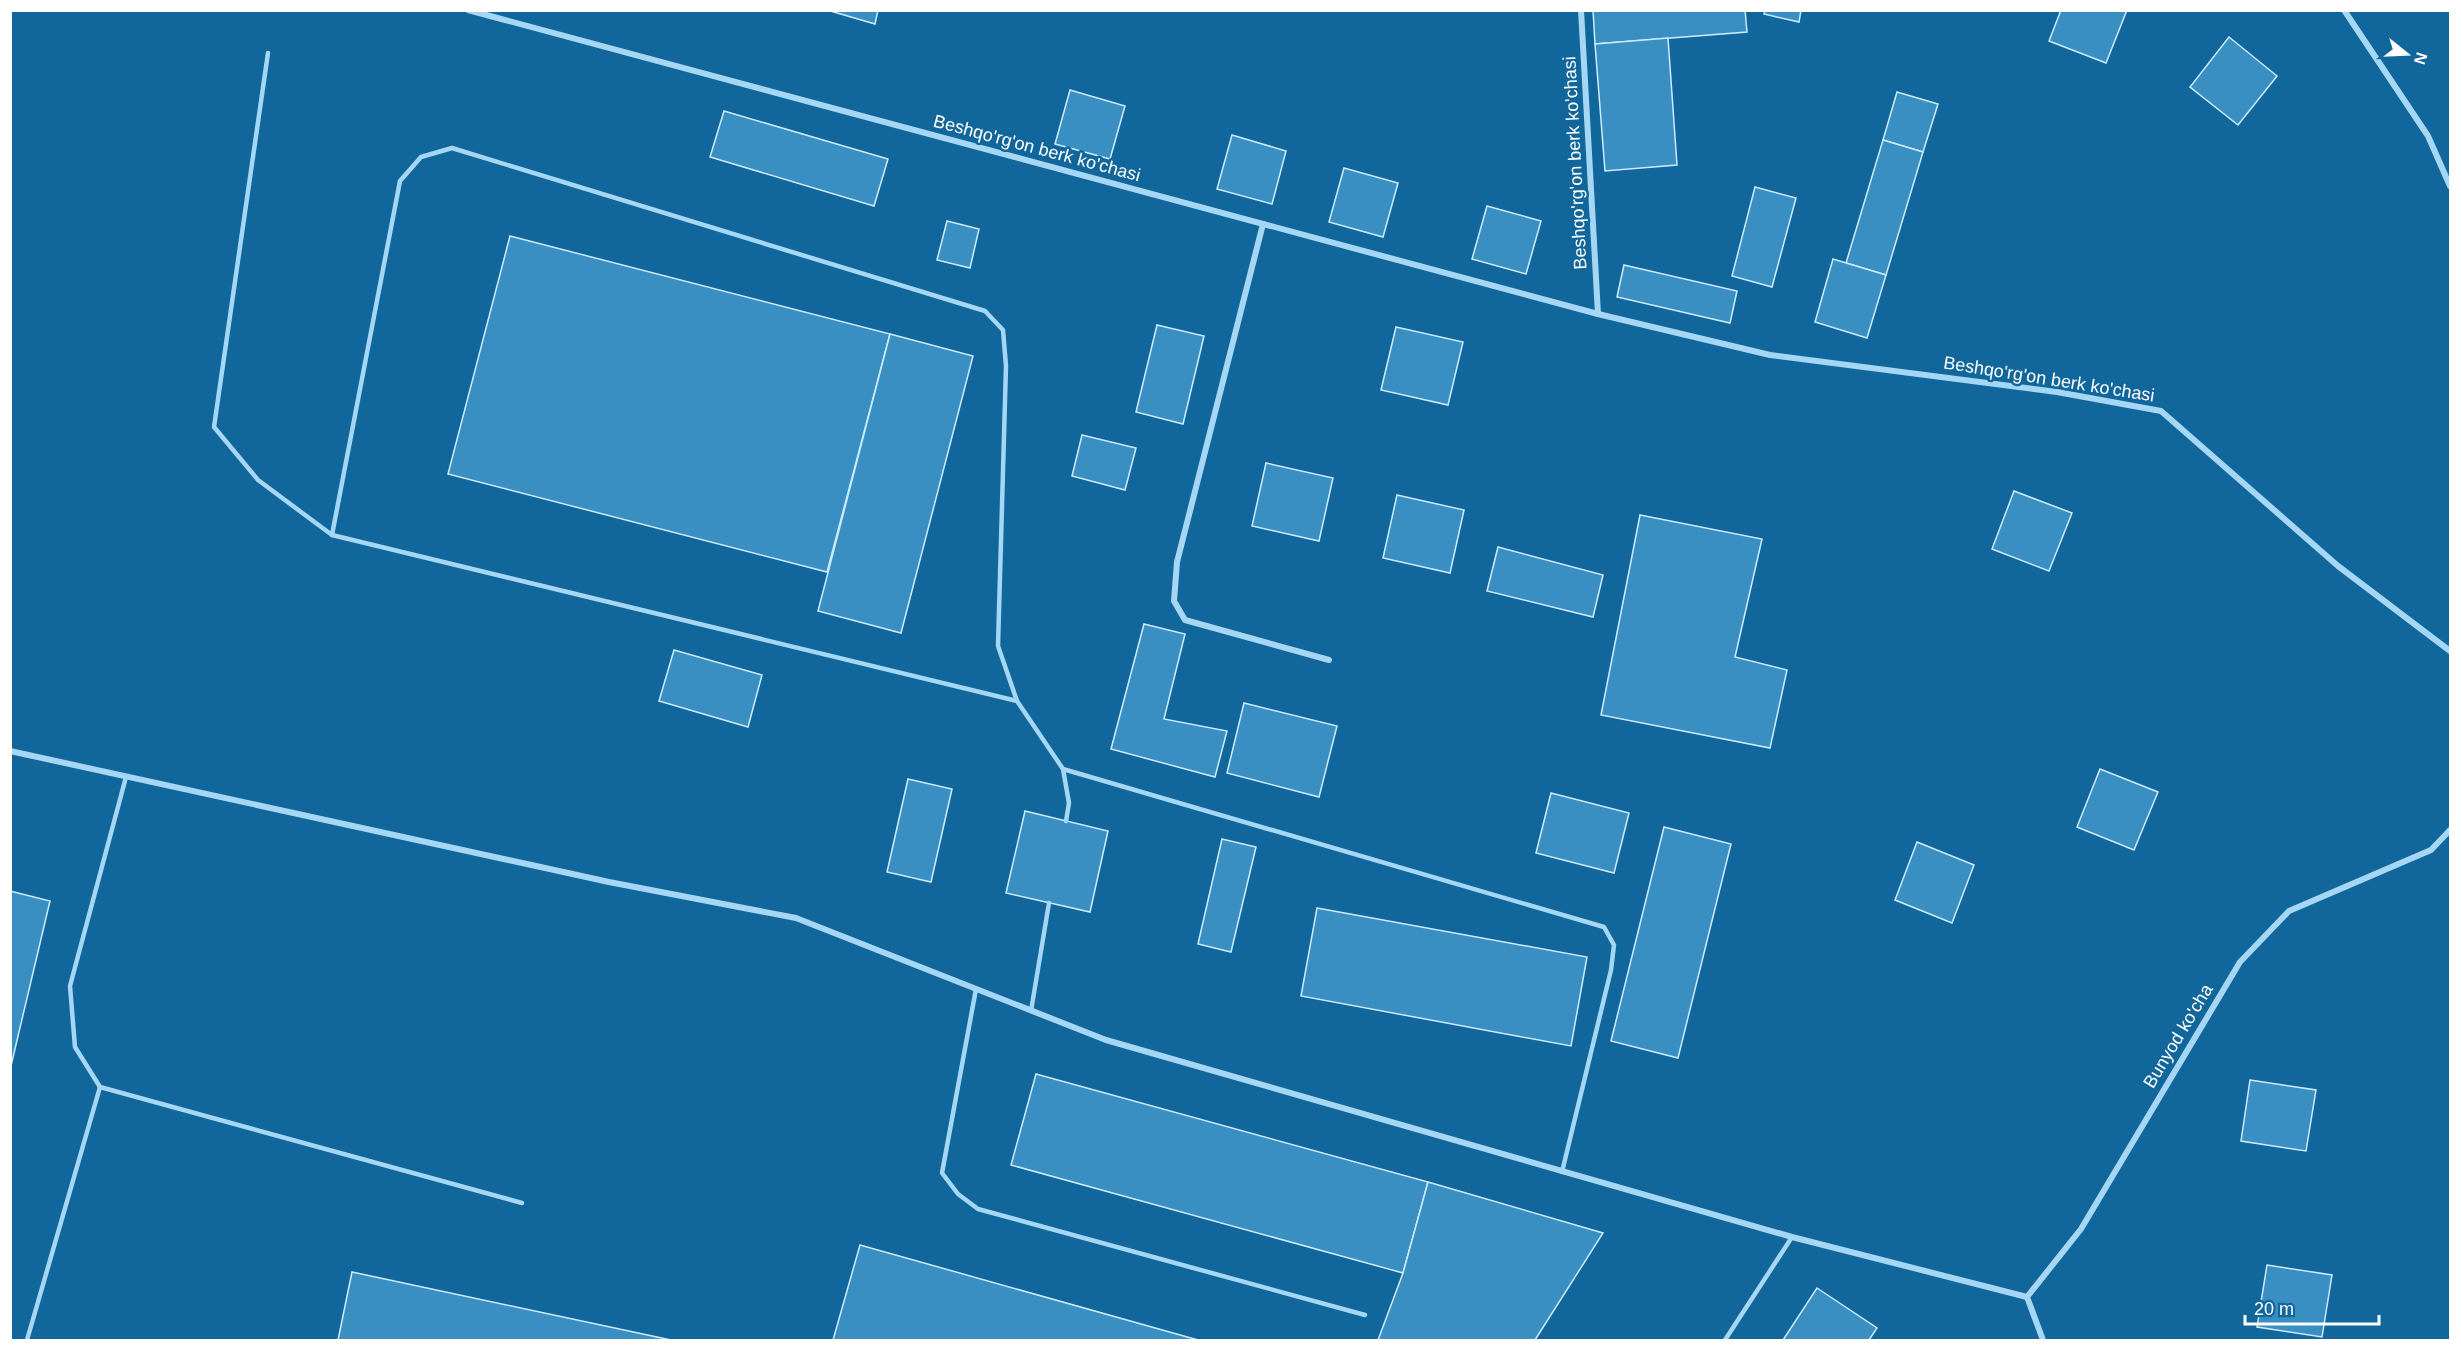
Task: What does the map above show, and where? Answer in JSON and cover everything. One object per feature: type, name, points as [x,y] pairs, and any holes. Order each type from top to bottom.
[{"type":"street","name":"Beshqo'rg'on berk ko'chasi","points":[[468,10],[1598,314],[1770,355],[2057,392],[2161,411],[2338,566],[2451,651]]},
{"type":"street","name":"Beshqo'rg'on berk ko'chasi","points":[[1581,10],[1598,314]]},
{"type":"street","points":[[2344,10],[2428,136],[2451,186]]},
{"type":"street","points":[[1263,224],[1177,562],[1174,601],[1185,620],[1329,660]]},
{"type":"street","points":[[10,751],[598,879],[796,918],[1106,1040],[1792,1237],[2027,1297],[2043,1341]]},
{"type":"street","name":"Bunyod ko'cha","points":[[2027,1297],[2081,1229],[2240,962],[2289,911],[2431,850],[2451,830]]},
{"type":"lane","points":[[268,53],[214,427],[258,480],[332,535],[1017,701]]},
{"type":"lane","points":[[332,535],[400,181],[421,158],[452,148],[985,311],[1003,330],[1006,366],[998,646],[1017,701],[1063,769],[1069,803],[1066,821]]},
{"type":"lane","points":[[1063,769],[1604,927],[1614,945],[1611,970],[1562,1172]]},
{"type":"lane","points":[[126,777],[69,986],[75,1047],[100,1087],[522,1203]]},
{"type":"lane","points":[[1031,1011],[1049,903]]},
{"type":"lane","points":[[976,989],[942,1173],[958,1194],[978,1209],[1365,1315]]},
{"type":"lane","points":[[27,1341],[100,1087]]},
{"type":"lane","points":[[1725,1341],[1792,1237]]},
{"type":"building","points":[[827,10],[878,10],[875,24]]},
{"type":"building","points":[[1593,10],[1745,10],[1747,32],[1595,44]]},
{"type":"building","points":[[1765,10],[1801,10],[1799,22],[1764,14]]},
{"type":"building","points":[[2061,10],[2127,10],[2106,63],[2049,41]]},
{"type":"building","points":[[2229,37],[2277,76],[2238,125],[2190,87]]},
{"type":"building","points":[[1668,38],[1677,165],[1605,171],[1595,44]]},
{"type":"building","points":[[1070,90],[1125,106],[1110,159],[1055,144]]},
{"type":"building","points":[[1897,92],[1938,104],[1923,152],[1883,140]]},
{"type":"building","points":[[724,111],[888,159],[874,206],[710,157]]},
{"type":"building","points":[[1232,135],[1286,151],[1272,204],[1217,189]]},
{"type":"building","points":[[1883,140],[1923,152],[1886,275],[1846,263]]},
{"type":"building","points":[[1344,168],[1398,183],[1383,237],[1329,222]]},
{"type":"building","points":[[1755,187],[1796,198],[1772,287],[1732,276]]},
{"type":"building","points":[[1487,206],[1541,221],[1526,274],[1472,259]]},
{"type":"building","points":[[947,221],[979,229],[970,268],[937,260]]},
{"type":"building","points":[[510,236],[890,334],[827,572],[448,474]]},
{"type":"building","points":[[1833,259],[1886,275],[1867,338],[1815,322]]},
{"type":"building","points":[[1624,265],[1737,291],[1730,323],[1617,297]]},
{"type":"building","points":[[1157,325],[1204,336],[1183,424],[1136,412]]},
{"type":"building","points":[[1396,327],[1463,342],[1448,405],[1381,390]]},
{"type":"building","points":[[890,334],[973,356],[901,633],[818,611]]},
{"type":"building","points":[[1082,435],[1136,448],[1125,490],[1072,476]]},
{"type":"building","points":[[1266,463],[1333,478],[1319,541],[1252,526]]},
{"type":"building","points":[[2014,491],[2072,513],[2049,571],[1992,549]]},
{"type":"building","points":[[1397,495],[1464,510],[1450,573],[1383,558]]},
{"type":"building","points":[[1640,515],[1762,539],[1735,657],[1787,670],[1770,748],[1601,715]]},
{"type":"building","points":[[1498,547],[1603,575],[1593,617],[1487,591]]},
{"type":"building","points":[[1144,624],[1185,634],[1164,719],[1227,731],[1215,777],[1111,749]]},
{"type":"building","points":[[674,650],[762,675],[748,727],[659,701]]},
{"type":"building","points":[[1244,703],[1337,726],[1319,797],[1227,773]]},
{"type":"building","points":[[2100,769],[2158,792],[2134,850],[2077,827]]},
{"type":"building","points":[[908,779],[952,789],[931,882],[887,872]]},
{"type":"building","points":[[1551,793],[1629,813],[1614,873],[1536,853]]},
{"type":"building","points":[[1025,811],[1108,831],[1090,912],[1006,893]]},
{"type":"building","points":[[1664,827],[1731,844],[1678,1058],[1611,1041]]},
{"type":"building","points":[[1222,839],[1256,847],[1231,952],[1198,944]]},
{"type":"building","points":[[1917,842],[1974,865],[1952,923],[1895,900]]},
{"type":"building","points":[[10,891],[50,901],[10,1070]]},
{"type":"building","points":[[1317,908],[1587,957],[1571,1046],[1301,996]]},
{"type":"building","points":[[1036,1074],[1428,1182],[1403,1273],[1011,1165]]},
{"type":"building","points":[[2250,1080],[2316,1090],[2306,1151],[2241,1141]]},
{"type":"building","points":[[1428,1182],[1603,1233],[1535,1340],[1378,1340],[1403,1273]]},
{"type":"building","points":[[860,1245],[1198,1340],[833,1340]]},
{"type":"building","points":[[2267,1265],[2332,1275],[2322,1337],[2257,1327]]},
{"type":"building","points":[[352,1272],[671,1340],[338,1340]]},
{"type":"building","points":[[1817,1288],[1877,1328],[1869,1340],[1783,1340]]}]
